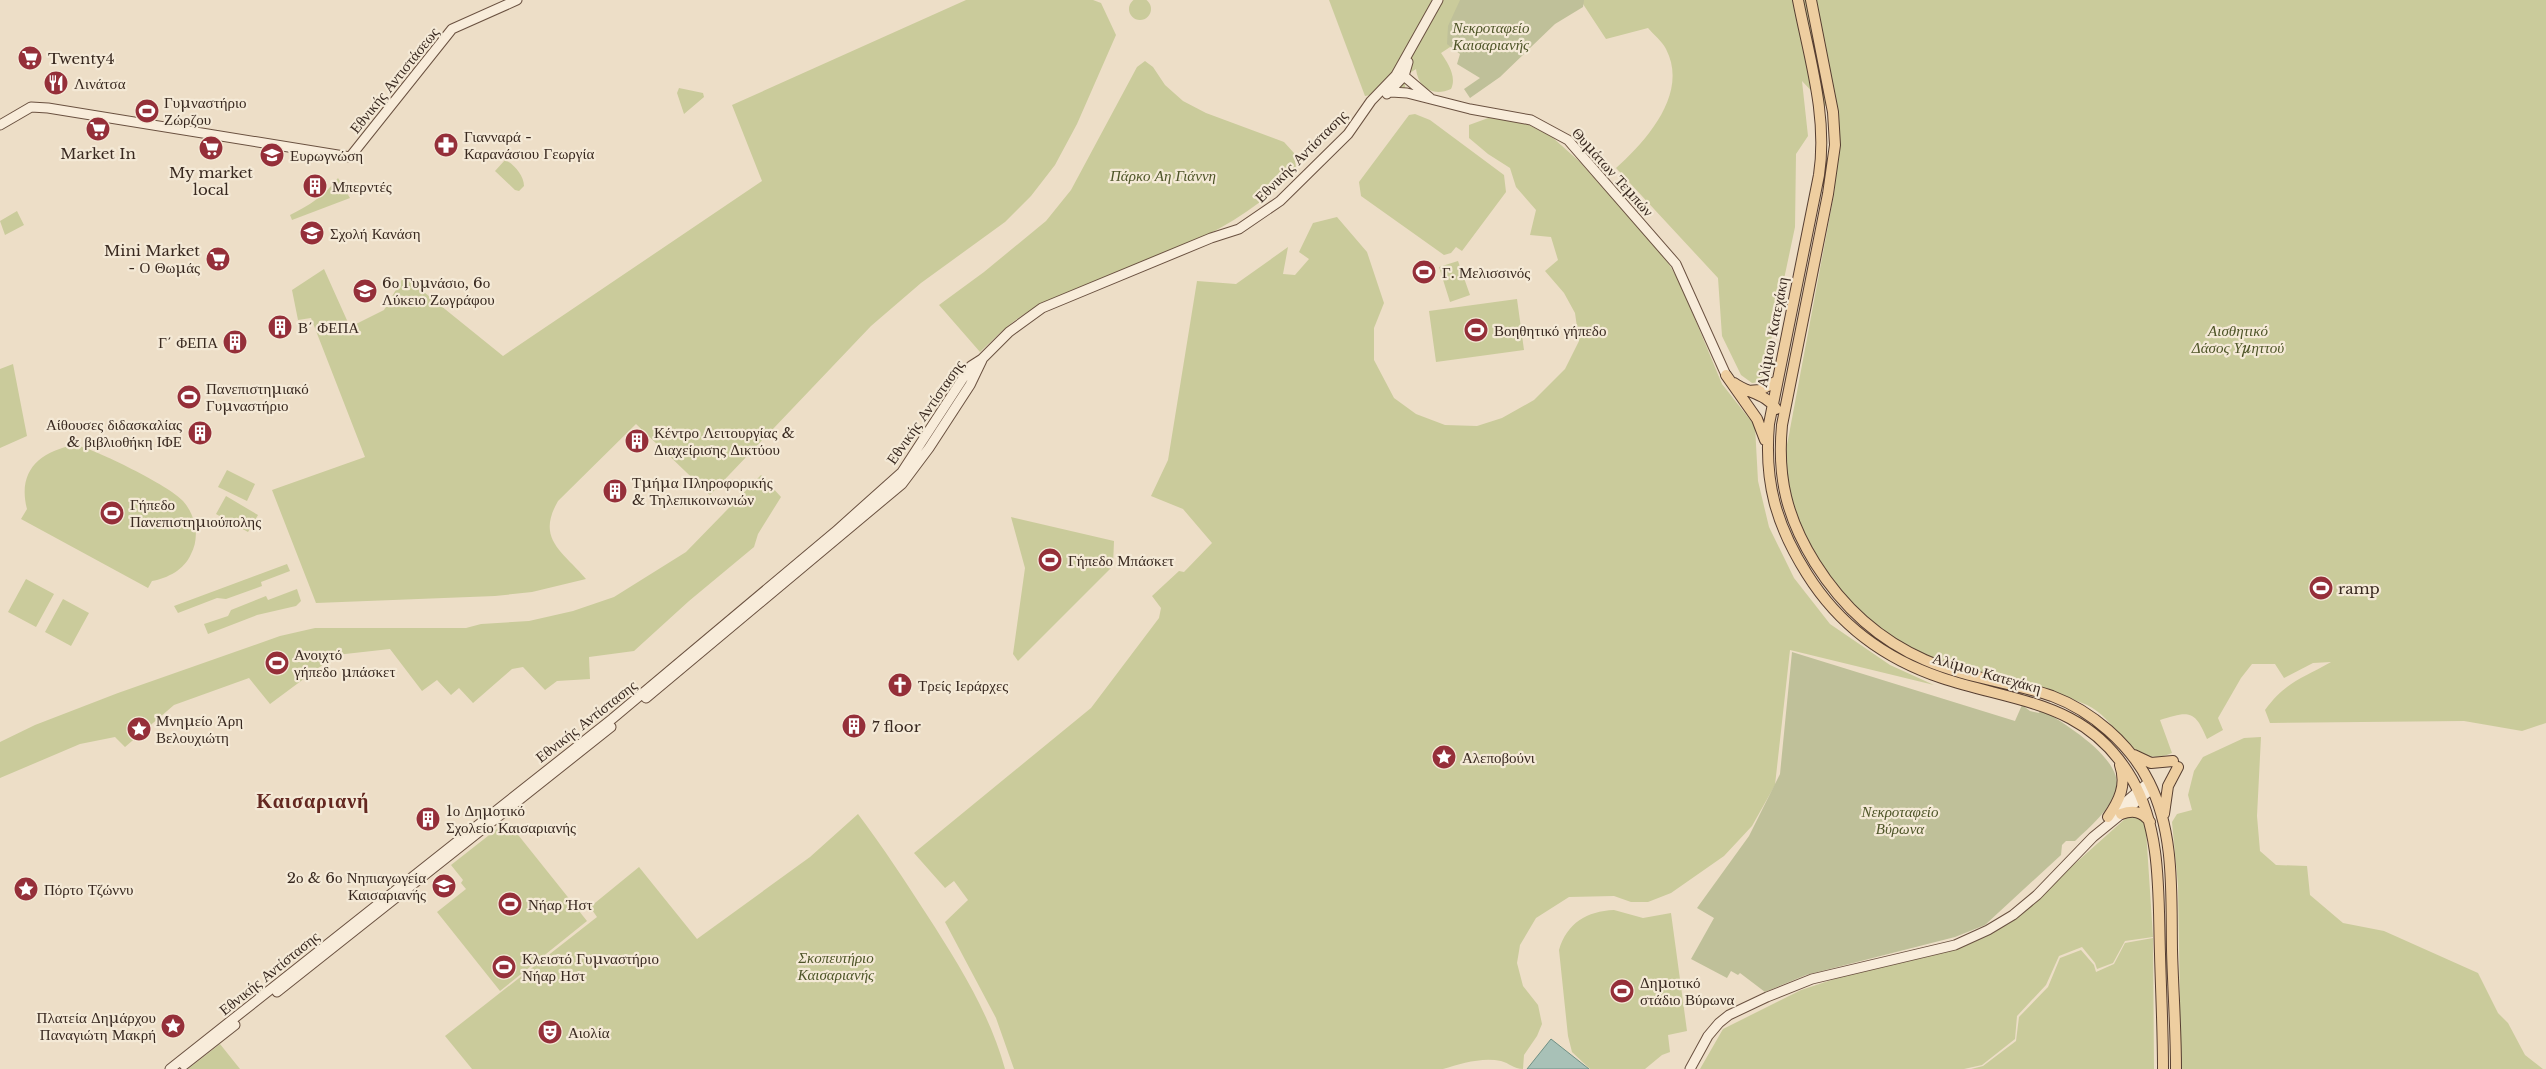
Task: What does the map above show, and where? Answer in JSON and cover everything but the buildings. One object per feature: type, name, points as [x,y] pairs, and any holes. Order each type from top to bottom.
[{"type":"main road","name":"Εθνικής Αντιστάσεως","points":[[0,125],[31,106],[350,157],[452,29],[517,0]]},
{"type":"main road","name":"Εθνικής Αντίστασης","points":[[1371,101],[1390,92],[1400,77],[1412,48],[1438,0]]},
{"type":"main road","name":"Αλίμου Κατεχάκη","points":[[1798,0],[1820,114],[1822,145],[1819,175],[1773,403],[1767,446],[1771,494],[1790,546],[1812,583],[1847,624],[1875,646],[1918,669],[1962,684],[2038,703],[2063,714],[2086,728],[2115,755],[2140,794],[2151,824],[2158,892],[2163,1069]]},
{"type":"main road","name":"Αλίμου Κατεχάκη","points":[[1811,0],[1833,112],[1835,145],[1828,194],[1782,426],[1781,477],[1794,523],[1822,575],[1856,614],[1896,645],[1927,661],[1965,674],[2053,697],[2067,703],[2093,718],[2124,747],[2150,785],[2164,820],[2171,892],[2176,1069]]},
{"type":"main road","name":"Εθνικής Αντίστασης","points":[[170,1069],[612,719],[835,532],[902,472],[971,366],[982,359],[1009,332],[1042,308],[1210,238],[1239,229],[1256,219],[1280,201],[1348,134],[1371,101],[1400,77]]},
{"type":"main road","points":[[1400,77],[1407,93]]},
{"type":"main road","name":"Θυμάτων Τεμπών","points":[[1400,77],[1430,98],[1531,120],[1562,135],[1573,144],[1676,264],[1683,275],[1717,360],[1726,375]]},
{"type":"main road","points":[[1390,92],[1407,93],[1430,98]]},
{"type":"main road","name":"Εθνικής Αντίστασης","points":[[180,1069],[616,724],[902,484],[929,448],[970,385],[982,359]]},
{"type":"main road","points":[[1726,375],[1748,391],[1773,403],[1782,426]]},
{"type":"main road","points":[[1726,375],[1757,419],[1767,446]]},
{"type":"main road","points":[[1748,391],[1760,390],[1777,381]]},
{"type":"main road","points":[[2124,747],[2144,761],[2176,764],[2168,786],[2164,820]]},
{"type":"main road","points":[[2093,837],[2118,803],[2123,787],[2121,767],[2115,755]]},
{"type":"main road","points":[[1690,1069],[1705,1042],[1719,1023],[1730,1015],[1767,997],[1812,979],[1955,945],[1988,930],[2012,915],[2037,895],[2093,837],[2150,785]]},
{"type":"main road","points":[[2108,817],[2140,794]]},
{"type":"main road","points":[[2120,814],[2136,812],[2147,818],[2151,824]]},
{"type":"green space","points":[[1140,-2],[1148,1],[1151,9],[1148,17],[1140,20],[1132,17],[1129,9],[1132,1]]},
{"type":"green space","points":[[966,0],[1093,0],[1101,3],[1116,35],[1077,124],[1055,165],[1031,196],[1005,222],[921,283],[871,326],[710,495],[636,424],[558,501],[552,514],[551,535],[555,544],[586,579],[532,592],[495,596],[316,603],[272,490],[365,457],[311,318],[298,320],[292,290],[324,269],[350,327],[384,310],[404,276],[503,356],[762,181],[732,105]]},
{"type":"green space","name":"Αισθητικό Δάσος Υμηττού","points":[[1329,0],[2546,0],[2546,723],[2522,731],[2464,721],[2270,723],[2265,710],[2280,693],[2295,682],[2331,662],[2313,663],[2284,678],[2275,664],[2252,664],[2241,678],[2218,718],[2223,730],[2207,739],[2199,722],[2190,715],[2177,715],[2160,720],[2172,753],[2157,757],[2145,755],[2135,750],[2108,721],[2087,705],[2053,692],[1949,664],[1900,643],[1880,629],[1860,611],[1825,568],[1810,544],[1799,520],[1790,495],[1785,471],[1786,450],[1834,194],[1837,151],[1836,117],[1802,81],[1808,136],[1796,154],[1795,227],[1764,374],[1759,382],[1752,383],[1741,375],[1722,336],[1718,278],[1616,168],[1652,130],[1668,99],[1672,82],[1672,66],[1666,49],[1648,28],[1606,39],[1583,4],[1499,15],[1441,53],[1452,75],[1453,84],[1451,89],[1438,92],[1428,89],[1423,86],[1417,76],[1416,69],[1405,76],[1405,89],[1365,96]]},
{"type":"green space","name":"Νεκροταφείο Καισαριανής","points":[[1460,0],[1584,0],[1583,7],[1555,24],[1500,77],[1470,98],[1464,89],[1480,78],[1457,64],[1460,54],[1447,44],[1448,26]]},
{"type":"green space","name":"Πάρκο Αη Γιάννη","points":[[1145,61],[1153,67],[1165,85],[1183,101],[1206,113],[1284,142],[1294,153],[1296,168],[1255,206],[1207,235],[1129,269],[1062,294],[1032,309],[1001,332],[980,352],[939,305],[984,272],[1046,221],[1071,190],[1137,67]]},
{"type":"green space","points":[[679,88],[703,93],[704,97],[684,114],[677,93]]},
{"type":"green space","points":[[1415,114],[1430,120],[1504,175],[1506,192],[1462,251],[1456,247],[1451,253],[1444,255],[1361,196],[1359,182],[1409,115]]},
{"type":"green space","points":[[1491,117],[1525,123],[1552,137],[1580,162],[1666,259],[1680,283],[1722,384],[1755,426],[1758,481],[1769,527],[1794,578],[1830,624],[1890,665],[1934,685],[1790,650],[1775,785],[1752,826],[1724,856],[1671,893],[1648,902],[1631,902],[1614,896],[1569,897],[1536,918],[1520,945],[1517,963],[1523,986],[1538,1005],[1542,1024],[1537,1036],[1524,1055],[1523,1069],[1501,1061],[1486,1060],[1443,1069],[1014,1069],[996,1018],[945,922],[968,900],[954,881],[945,888],[914,853],[1091,708],[1159,618],[1161,608],[1152,596],[1179,571],[1184,572],[1212,543],[1183,509],[1151,496],[1168,460],[1197,281],[1236,284],[1288,247],[1283,274],[1295,275],[1309,259],[1299,252],[1313,223],[1337,217],[1367,252],[1384,303],[1374,328],[1374,360],[1394,398],[1416,414],[1445,425],[1477,426],[1502,418],[1534,400],[1565,369],[1579,341],[1575,313],[1564,293],[1545,271],[1558,260],[1551,237],[1530,235],[1536,210],[1516,187],[1510,168],[1488,154],[1469,138],[1469,125]]},
{"type":"green space","points":[[505,160],[515,167],[524,182],[524,186],[519,191],[515,190],[495,171]]},
{"type":"green space","points":[[338,178],[350,198],[292,220],[290,215],[316,200]]},
{"type":"green space","points":[[17,211],[24,225],[5,235],[0,221]]},
{"type":"green space","name":"Βοηθητικό γήπεδο","points":[[1458,261],[1470,295],[1450,302],[1439,267]]},
{"type":"green space","name":"Βοηθητικό γήπεδο","points":[[1517,299],[1524,350],[1436,362],[1429,311]]},
{"type":"green space","points":[[13,364],[27,436],[0,448],[0,369]]},
{"type":"green space","points":[[75,445],[98,453],[132,469],[163,486],[183,501],[194,520],[196,534],[191,554],[180,569],[164,578],[152,581],[148,588],[21,519],[27,509],[25,484],[34,465],[51,452]]},
{"type":"green space","points":[[227,470],[255,484],[247,501],[218,487]]},
{"type":"green space","points":[[761,475],[781,497],[758,534],[754,547],[689,601],[634,651],[589,657],[590,679],[557,681],[545,690],[523,667],[512,669],[473,703],[459,688],[451,695],[437,680],[422,691],[390,649],[336,655],[270,704],[249,678],[174,705],[125,747],[115,737],[80,744],[0,778],[0,742],[35,725],[118,693],[280,636],[315,628],[466,628],[481,624],[529,621],[573,611],[614,597],[686,552]]},
{"type":"green space","points":[[226,496],[258,515],[248,532],[216,514]]},
{"type":"green space","points":[[1011,517],[1114,541],[1113,566],[1018,661],[1013,654],[1025,568]]},
{"type":"green space","points":[[287,564],[290,571],[261,582],[262,586],[226,599],[217,598],[178,613],[174,606]]},
{"type":"green space","points":[[26,579],[54,594],[36,627],[8,612]]},
{"type":"green space","points":[[297,589],[301,601],[296,606],[257,615],[208,634],[204,624],[228,616],[231,610],[266,596],[268,600]]},
{"type":"green space","points":[[63,599],[89,613],[71,646],[45,632]]},
{"type":"green space","name":"Νεκροταφείο Βύρωνα","points":[[1792,652],[2015,721],[2022,705],[2030,711],[2039,713],[2041,709],[2077,733],[2102,754],[2111,766],[2116,778],[2116,790],[2113,798],[2093,824],[2075,841],[2066,841],[2062,845],[2061,855],[1985,925],[1955,937],[1806,975],[1765,992],[1740,973],[1738,975],[1731,971],[1727,978],[1691,959],[1714,918],[1697,908],[1749,836],[1780,774]]},
{"type":"green space","points":[[2261,737],[2257,816],[2260,851],[2276,865],[2307,866],[2310,895],[2343,923],[2384,931],[2478,973],[2498,1013],[2508,1023],[2525,1055],[2543,1069],[2181,1069],[2178,885],[2172,822],[2177,814],[2192,810],[2188,795],[2194,771],[2203,757],[2244,738]]},
{"type":"green space","name":"Σκοπευτήριο Καισαριανής","points":[[858,814],[939,933],[972,989],[991,1028],[1005,1069],[472,1069],[445,1036],[597,917],[590,907],[639,867],[697,939],[810,857]]},
{"type":"green space","points":[[2132,816],[2143,820],[2146,830],[2153,937],[2125,941],[2113,963],[2097,969],[2095,963],[2082,947],[2059,956],[2046,985],[2017,1016],[2015,1039],[1982,1065],[1964,1069],[1700,1069],[1723,1029],[1801,990],[1868,968],[1959,946],[2032,902],[2126,818]]},
{"type":"green space","name":"Νήαρ Ήστ","points":[[507,821],[587,921],[500,991],[437,912],[466,889],[461,883],[463,880],[451,865]]},
{"type":"green space","name":"Δημοτικό στάδιο Βύρωνα","points":[[1614,910],[1643,918],[1671,913],[1687,1031],[1668,1035],[1670,1052],[1662,1055],[1645,1069],[1590,1069],[1572,1052],[1568,1036],[1559,950],[1567,932],[1579,920],[1595,913]]},
{"type":"green space","points":[[2153,938],[2154,1069],[1971,1069],[1983,1066],[2016,1041],[2019,1017],[2048,987],[2060,958],[2081,950],[2094,965],[2096,972],[2114,964],[2125,943]]},
{"type":"green space","points":[[220,1044],[240,1069],[188,1069]]},
{"type":"shaded area","points":[[1551,1039],[1589,1069],[1527,1069]]},
{"type":"place","name":"Twenty4","points":[[30,58]]},
{"type":"place","name":"Λινάτσα","points":[[56,83]]},
{"type":"place","name":"Γυμναστήριο Ζώρζου","points":[[147,111]]},
{"type":"place","name":"Market In","points":[[98,129]]},
{"type":"place","name":"Γιανναρά - Καρανάσιου Γεωργία","points":[[446,145]]},
{"type":"place","name":"My market local","points":[[211,148]]},
{"type":"place","name":"Ευρωγνώση","points":[[272,155]]},
{"type":"place","name":"Μπερντές","points":[[315,186]]},
{"type":"place","name":"Σχολή Κανάση","points":[[312,233]]},
{"type":"place","name":"Mini Market - Ο Θωμάς","points":[[218,259]]},
{"type":"place","name":"Γ. Μελισσινός","points":[[1424,272]]},
{"type":"place","name":"6ο Γυμνάσιο, 6ο Λύκειο Ζωγράφου","points":[[365,291]]},
{"type":"place","name":"Β΄ ΦΕΠΑ","points":[[280,327]]},
{"type":"place","name":"Βοηθητικό γήπεδο","points":[[1476,330]]},
{"type":"place","name":"Γ΄ ΦΕΠΑ","points":[[235,342]]},
{"type":"place","name":"Πανεπιστημιακό Γυμναστήριο","points":[[189,397]]},
{"type":"place","name":"Αίθουσες διδασκαλίας & βιβλιοθήκη ΙΦΕ","points":[[200,433]]},
{"type":"place","name":"Κέντρο Λειτουργίας & Διαχείρισης Δικτύου","points":[[637,441]]},
{"type":"place","name":"Τμήμα Πληροφορικής & Τηλεπικοινωνιών","points":[[615,491]]},
{"type":"place","name":"Γήπεδο Πανεπιστημιούπολης","points":[[112,513]]},
{"type":"place","name":"Γήπεδο Μπάσκετ","points":[[1050,560]]},
{"type":"place","name":"ramp","points":[[2321,588]]},
{"type":"place","name":"Ανοιχτό γήπεδο μπάσκετ","points":[[277,663]]},
{"type":"place","name":"Τρείς Ιεράρχες","points":[[900,685]]},
{"type":"place","name":"7 floor","points":[[854,726]]},
{"type":"place","name":"Μνημείο Άρη Βελουχιώτη","points":[[139,729]]},
{"type":"place","name":"Αλεποβούνι","points":[[1444,757]]},
{"type":"place","name":"1ο Δημοτικό Σχολείο Καισαριανής","points":[[428,819]]},
{"type":"place","name":"2ο & 6ο Νηπιαγωγεία Καισαριανής","points":[[444,886]]},
{"type":"place","name":"Πόρτο Τζώννυ","points":[[26,889]]},
{"type":"place","name":"Νήαρ Ήστ","points":[[510,904]]},
{"type":"place","name":"Κλειστό Γυμναστήριο Νήαρ Ηστ","points":[[504,967]]},
{"type":"place","name":"Δημοτικό στάδιο Βύρωνα","points":[[1622,991]]},
{"type":"place","name":"Πλατεία Δημάρχου Παναγιώτη Μακρή","points":[[173,1026]]},
{"type":"place","name":"Αιολία","points":[[550,1032]]},
{"type":"district","name":"Καισαριανή","points":[[313,801]]}]
